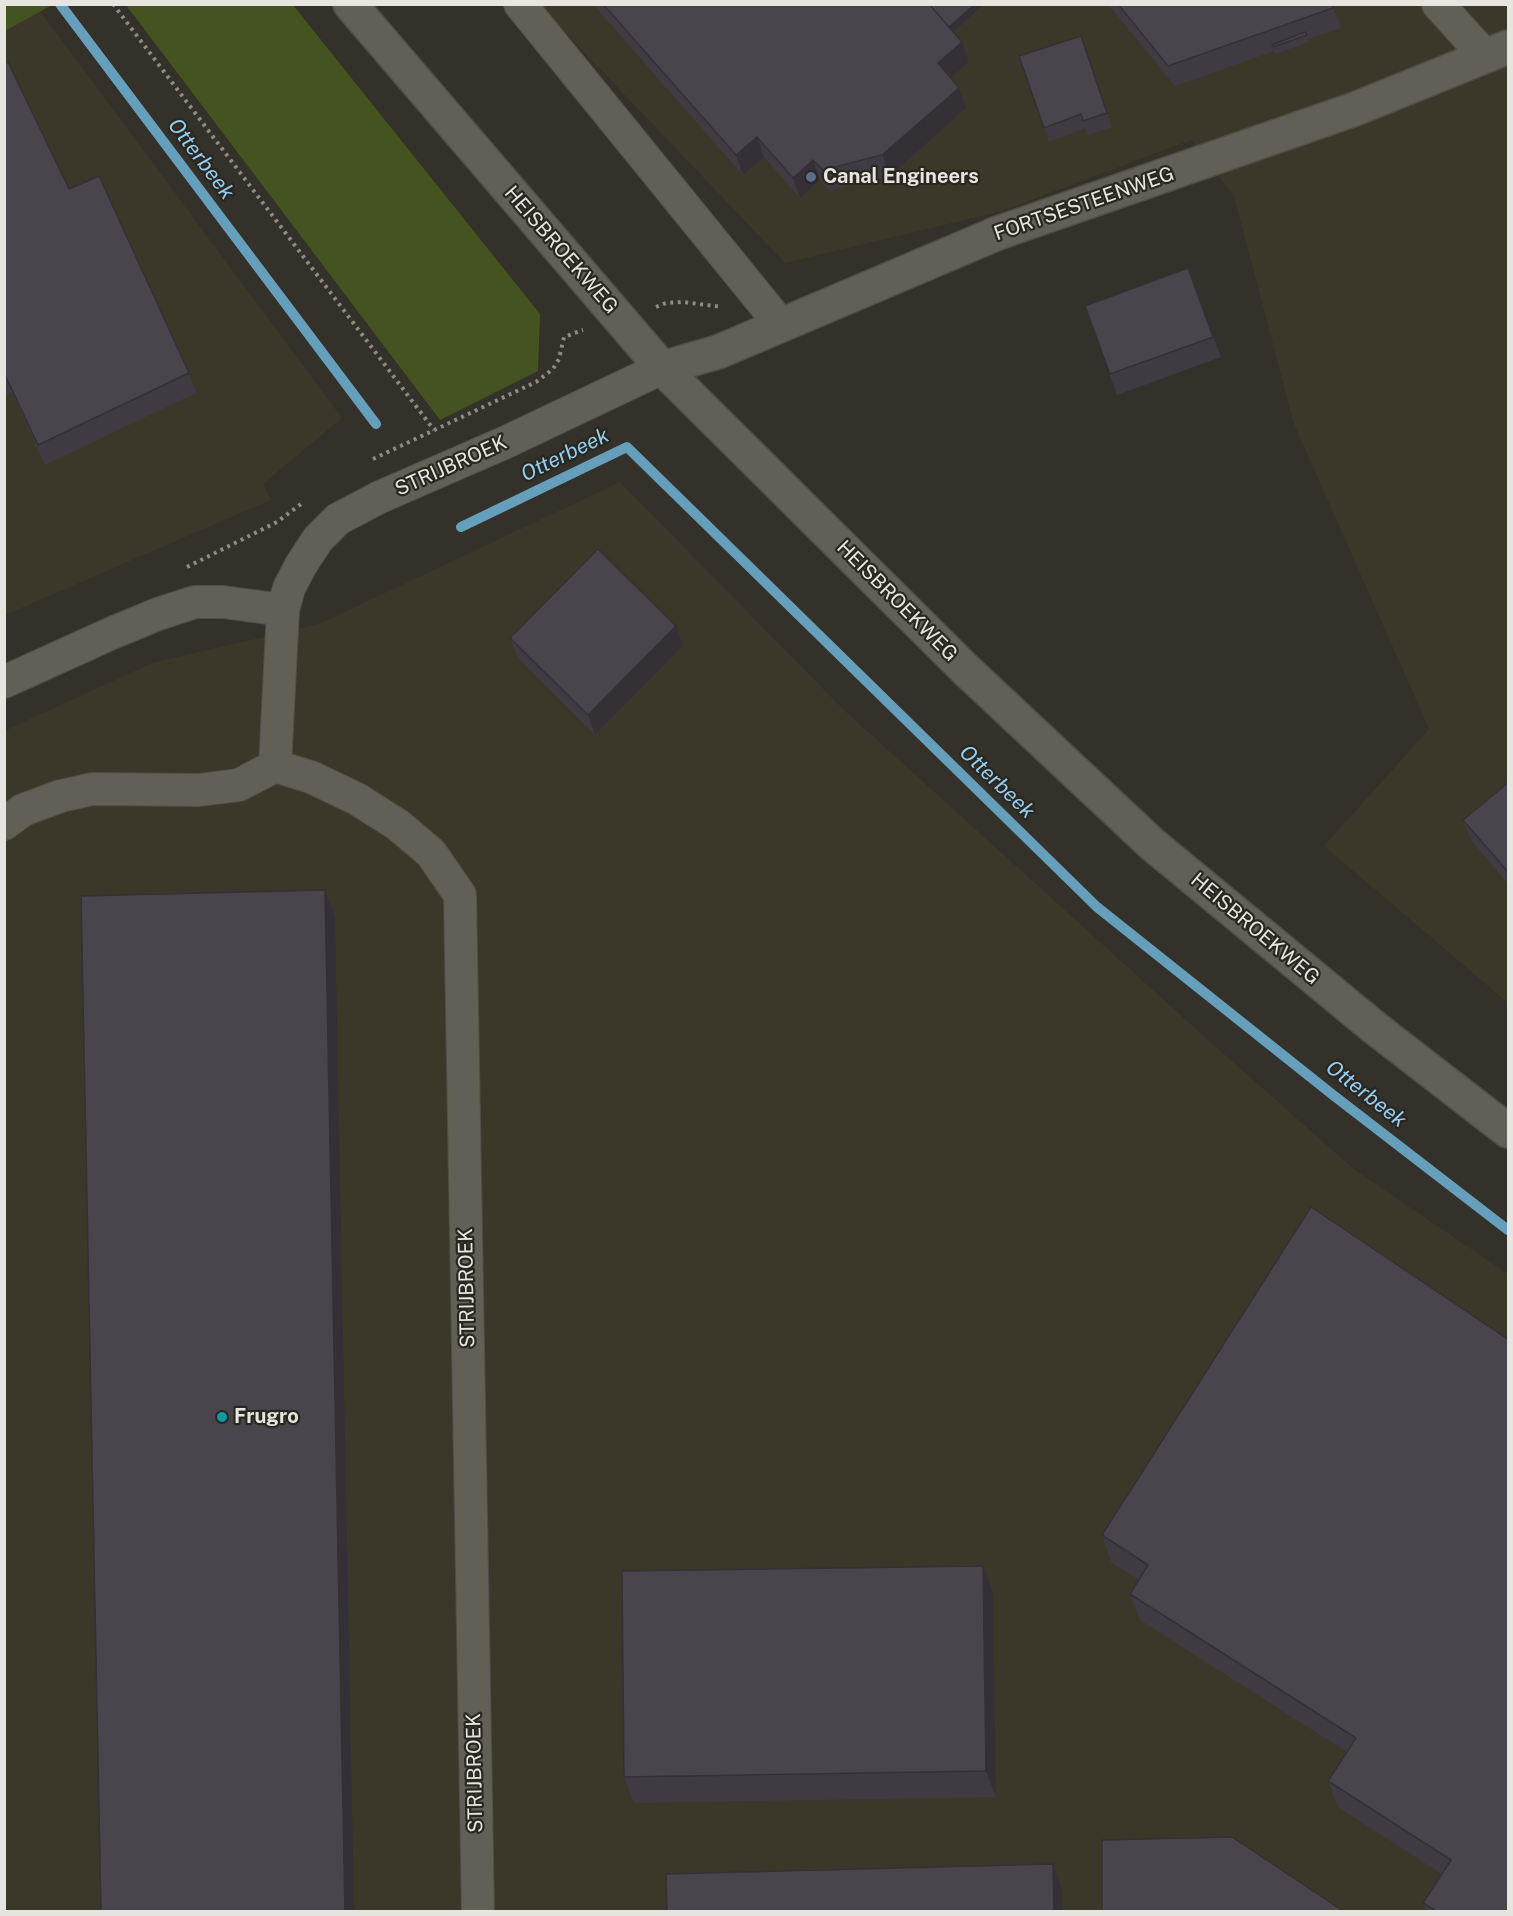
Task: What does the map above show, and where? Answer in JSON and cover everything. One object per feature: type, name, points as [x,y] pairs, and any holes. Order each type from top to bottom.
[{"type":"main road","name":"HEISBROEKWEG","points":[[350,4],[662,368],[964,668],[1152,844],[1375,1028],[1509,1131]]},
{"type":"main road","name":"FORTSESTEENWEG","points":[[662,368],[718,352],[998,233],[1355,109],[1497,51]]},
{"type":"street","points":[[520,4],[780,325]]},
{"type":"street","points":[[1438,4],[1497,51]]},
{"type":"street","name":"STRIJBROEK","points":[[478,1911],[460,895],[432,853],[398,825],[357,799],[311,777],[275,766],[283,609],[301,565],[318,539],[338,519],[380,497],[504,443],[662,368]]},
{"type":"street","points":[[4,682],[121,629],[195,602],[224,602],[283,609]]},
{"type":"street","points":[[4,824],[24,810],[61,796],[92,789],[199,790],[239,785],[275,766]]},
{"type":"path","points":[[113,4],[434,430],[366,463]]},
{"type":"path","points":[[186,568],[277,522],[308,498]]},
{"type":"shaded area","points":[[539,5],[1508,5],[1508,1003],[1324,846],[1429,729],[1294,424],[1234,196],[1191,140],[1002,211],[785,263]]},
{"type":"shaded area","points":[[40,11],[342,418],[263,484],[271,500],[5,615],[5,28]]},
{"type":"shaded area","points":[[620,482],[845,711],[1207,1039],[1355,1170],[1508,1274],[1508,1911],[5,1911],[4,731],[152,663],[319,624]]},
{"type":"green space","points":[[5,4],[52,4],[52,5],[5,31]]},
{"type":"green space","points":[[126,5],[293,5],[540,314],[538,371],[440,420]]},
{"type":"building","points":[[603,4],[929,4],[962,42],[938,63],[959,88],[882,155],[823,170],[813,160],[793,178],[757,137],[736,155]]},
{"type":"building","points":[[929,4],[975,4],[949,27]]},
{"type":"building","points":[[1118,4],[1331,4],[1333,8],[1168,66]]},
{"type":"building","points":[[1305,32],[1307,35],[1273,47],[1272,45]]},
{"type":"building","points":[[1081,36],[1107,113],[1083,121],[1081,114],[1044,128],[1019,56]]},
{"type":"building","points":[[8,62],[69,189],[99,176],[189,373],[38,445],[4,373],[4,64]]},
{"type":"building","points":[[1188,268],[1213,337],[1110,374],[1085,306]]},
{"type":"building","points":[[598,549],[676,626],[588,715],[510,638]]},
{"type":"building","points":[[1509,782],[1509,873],[1463,820]]},
{"type":"building","name":"Frugro","points":[[325,890],[345,1911],[101,1911],[81,896]]},
{"type":"building","points":[[1311,1207],[1509,1340],[1509,1911],[1436,1911],[1423,1903],[1451,1860],[1328,1781],[1356,1738],[1130,1594],[1148,1565],[1102,1535]]},
{"type":"building","points":[[983,1566],[986,1771],[624,1777],[622,1571]]},
{"type":"building","points":[[1232,1837],[1343,1911],[1102,1911],[1102,1840]]},
{"type":"building","points":[[1053,1864],[1054,1911],[667,1911],[666,1874]]},
{"type":"waterway","name":"Otterbeek","points":[[60,4],[376,424]]},
{"type":"waterway","name":"Otterbeek","points":[[461,527],[627,447],[1097,907],[1333,1095],[1508,1230]]},
{"type":"place","name":"Canal Engineers","points":[[811,177]]},
{"type":"place","name":"Frugro","points":[[222,1417]]}]
